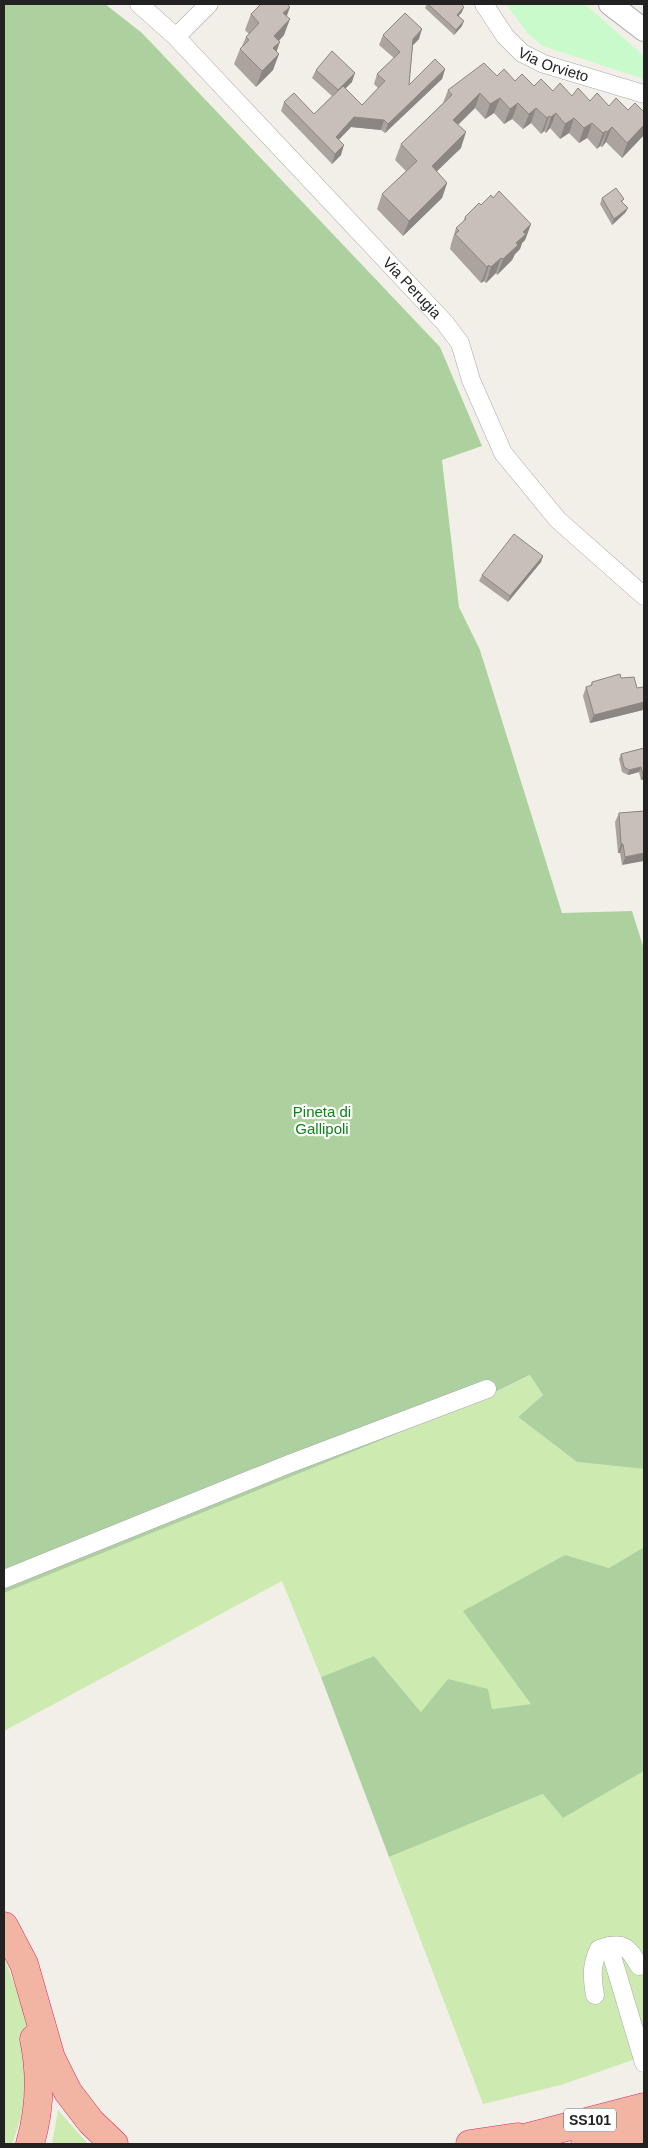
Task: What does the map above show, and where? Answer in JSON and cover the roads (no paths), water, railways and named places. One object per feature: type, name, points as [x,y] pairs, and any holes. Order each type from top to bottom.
[{"type":"highway","points":[[8,1935],[36,2052],[38,2106],[30,2144]]},
{"type":"highway","points":[[8,1935],[24,1964],[51,2058],[68,2092],[91,2122],[114,2144]]},
{"type":"highway","name":"SS101","points":[[501,2144],[644,2107]]},
{"type":"highway","name":"SS101","points":[[585,2144],[644,2128]]},
{"type":"highway","points":[[470,2144],[537,2134]]},
{"type":"street","name":"Via Perugia","points":[[139,4],[176,37],[445,323],[460,343],[471,380],[503,453],[558,520],[644,596]]},
{"type":"street","points":[[176,37],[209,4]]},
{"type":"street","name":"Via Orvieto","points":[[484,4],[505,36],[522,52],[544,64],[644,94]]},
{"type":"street","points":[[610,4],[644,30]]},
{"type":"street","points":[[4,1578],[289,1464],[487,1390]]},
{"type":"street","points":[[595,1995],[592,1972],[594,1960],[599,1949],[620,1945],[631,1951],[640,1966]]},
{"type":"street","points":[[609,1946],[644,2062]]},
{"type":"park label","name":"Pineta di Gallipoli","points":[[322,1120]]}]
